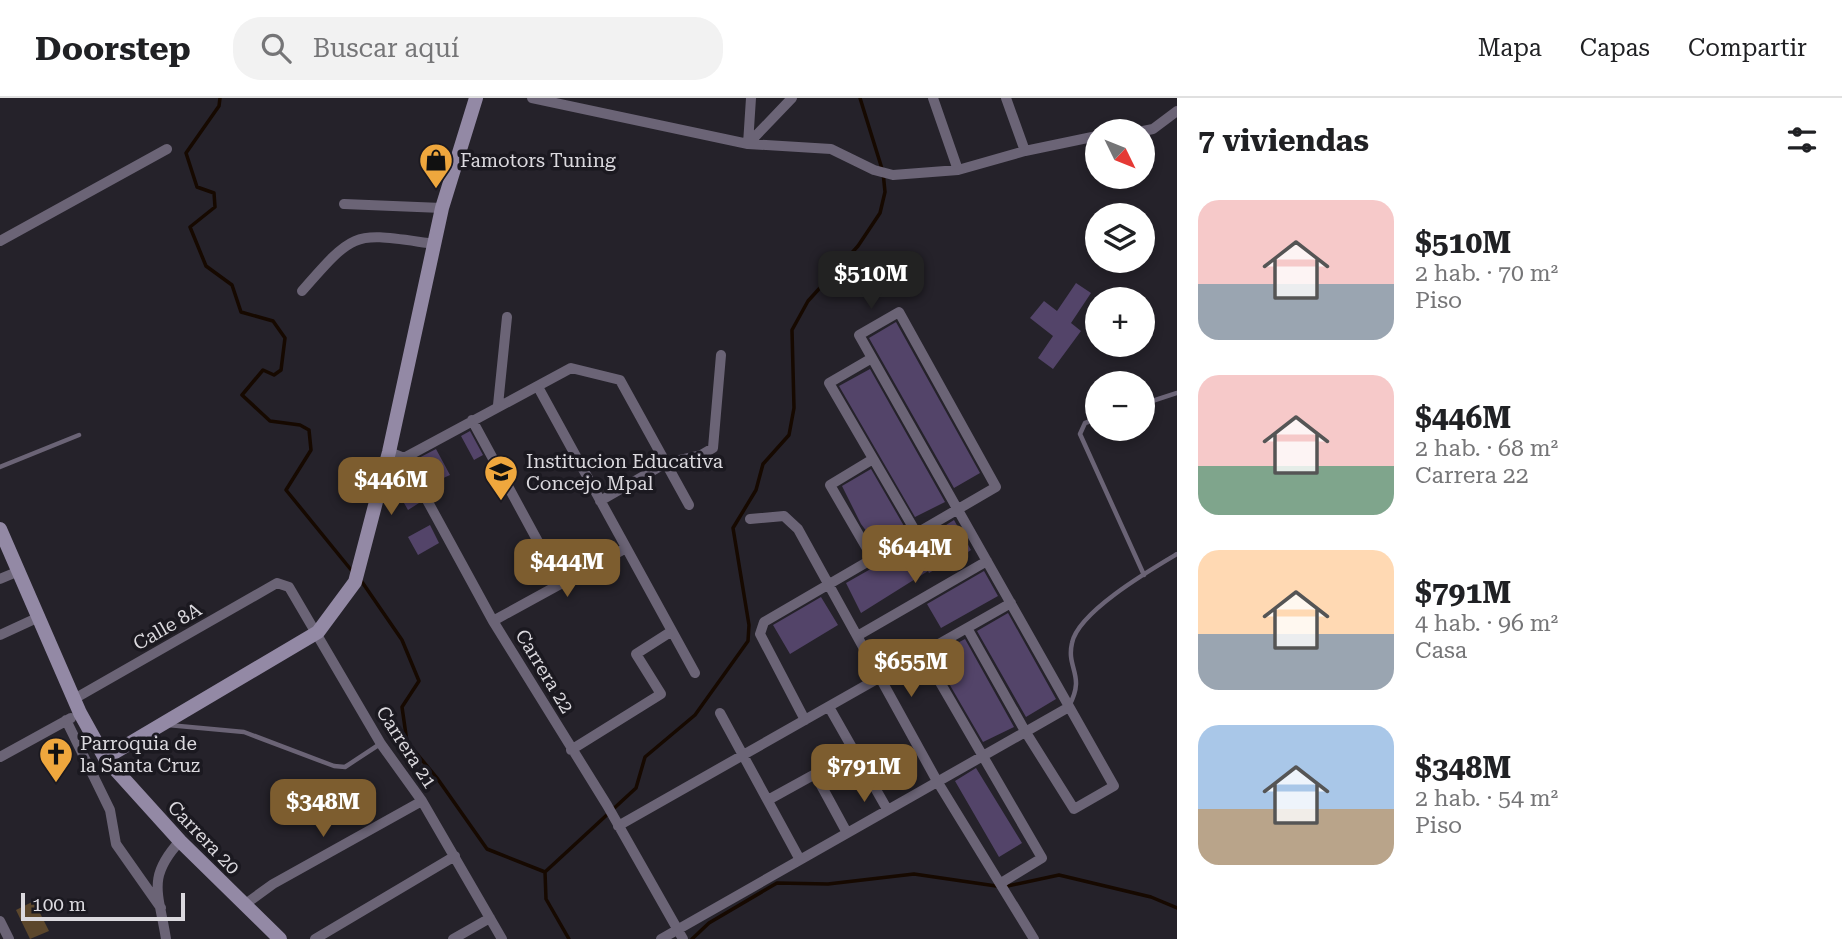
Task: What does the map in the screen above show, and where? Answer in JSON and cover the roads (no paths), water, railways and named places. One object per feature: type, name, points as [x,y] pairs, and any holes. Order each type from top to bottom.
[{"type":"main road","points":[[105,758],[318,632],[357,577],[389,452],[442,208],[476,98]]},
{"type":"main road","name":"Carrera 20","points":[[0,529],[80,713],[105,758],[180,841],[279,939]]},
{"type":"street","points":[[531,98],[748,144],[814,146],[842,154],[888,174],[917,175],[958,170],[1085,139]]},
{"type":"street","points":[[748,144],[751,98]]},
{"type":"street","points":[[748,144],[792,98]]},
{"type":"street","points":[[933,98],[958,170]]},
{"type":"street","points":[[1006,98],[1026,151]]},
{"type":"street","points":[[1155,128],[1177,111]]},
{"type":"street","points":[[0,240],[167,149]]},
{"type":"street","points":[[344,204],[442,208]]},
{"type":"street","points":[[302,291],[348,243],[371,235],[435,244]]},
{"type":"street","points":[[805,720],[760,629],[764,622],[959,510],[996,487],[899,312],[859,335],[959,510],[1114,786],[1074,809],[1025,731],[967,628]]},
{"type":"street","points":[[498,405],[508,317]]},
{"type":"street","points":[[600,501],[666,463],[701,455],[713,448],[721,355]]},
{"type":"street","points":[[872,358],[829,383],[917,534]]},
{"type":"street","points":[[389,452],[404,458],[571,368],[620,380],[689,505]]},
{"type":"street","points":[[538,387],[695,673]]},
{"type":"street","points":[[472,420],[561,584]]},
{"type":"street","name":"Carrera 22","points":[[404,458],[493,621],[607,805],[683,939]]},
{"type":"street","points":[[873,459],[830,485],[873,559]]},
{"type":"street","points":[[750,519],[788,518],[798,529],[937,780],[1034,939]]},
{"type":"street","points":[[493,621],[626,548]]},
{"type":"street","points":[[859,635],[987,561]]},
{"type":"street","points":[[0,579],[19,571]]},
{"type":"street","name":"Carrera 21","points":[[277,583],[289,587],[318,632],[381,744],[422,801],[502,939]]},
{"type":"street","name":"Calle 8A","points":[[74,699],[277,583]]},
{"type":"street","points":[[616,822],[744,755],[1011,603]]},
{"type":"street","points":[[0,635],[38,617]]},
{"type":"street","points":[[571,750],[661,694],[636,653],[672,631]]},
{"type":"street","points":[[923,653],[1042,858],[1003,886]]},
{"type":"street","points":[[829,707],[887,808]]},
{"type":"street","points":[[661,939],[846,831],[1069,707]]},
{"type":"street","points":[[0,757],[80,713]]},
{"type":"street","points":[[720,713],[799,858]]},
{"type":"street","points":[[66,720],[110,810],[116,844],[161,908]]},
{"type":"street","points":[[768,800],[855,752]]},
{"type":"street","points":[[815,774],[846,831]]},
{"type":"street","points":[[244,905],[273,884],[422,801]]},
{"type":"street","points":[[166,939],[157,874],[164,858],[180,841]]},
{"type":"street","points":[[315,939],[455,856]]},
{"type":"street","points":[[453,939],[490,918]]},
{"type":"street","points":[[0,921],[9,939]]},
{"type":"lane","points":[[1155,400],[1177,393]]},
{"type":"lane","points":[[1085,425],[1080,434],[1144,575]]},
{"type":"lane","points":[[0,467],[79,435]]},
{"type":"lane","points":[[1069,707],[1078,690],[1071,653],[1078,629],[1104,604],[1177,554]]},
{"type":"lane","points":[[160,725],[244,732],[334,766],[345,767],[381,744]]},
{"type":"waterway","points":[[220,98],[219,106],[186,153],[197,187],[214,193],[215,207],[190,227],[206,266],[232,285],[241,312],[273,321],[285,338],[281,370],[274,375],[263,370],[242,395],[270,421],[300,425],[309,430],[311,450],[286,490],[352,571]]},
{"type":"waterway","points":[[545,872],[636,788],[645,757],[695,715],[748,641],[749,625],[733,528],[756,490],[763,464],[789,435],[794,408],[792,330],[808,301],[858,246],[880,213],[885,192],[883,172],[860,98]]},
{"type":"waterway","points":[[360,579],[402,640],[419,681],[402,707],[407,742],[437,778],[487,849],[545,872]]},
{"type":"waterway","points":[[545,872],[546,899],[569,939]]},
{"type":"waterway","points":[[692,939],[709,923],[777,883],[828,884],[914,874],[1003,887],[1059,875],[1151,897],[1177,908]]},
{"type":"place","name":"Famotors Tuning","points":[[436,190]]},
{"type":"place","name":"Institucion Educativa Concejo Mpal","points":[[501,502]]},
{"type":"place","name":"Parroquia de la Santa Cruz","points":[[56,784]]}]
